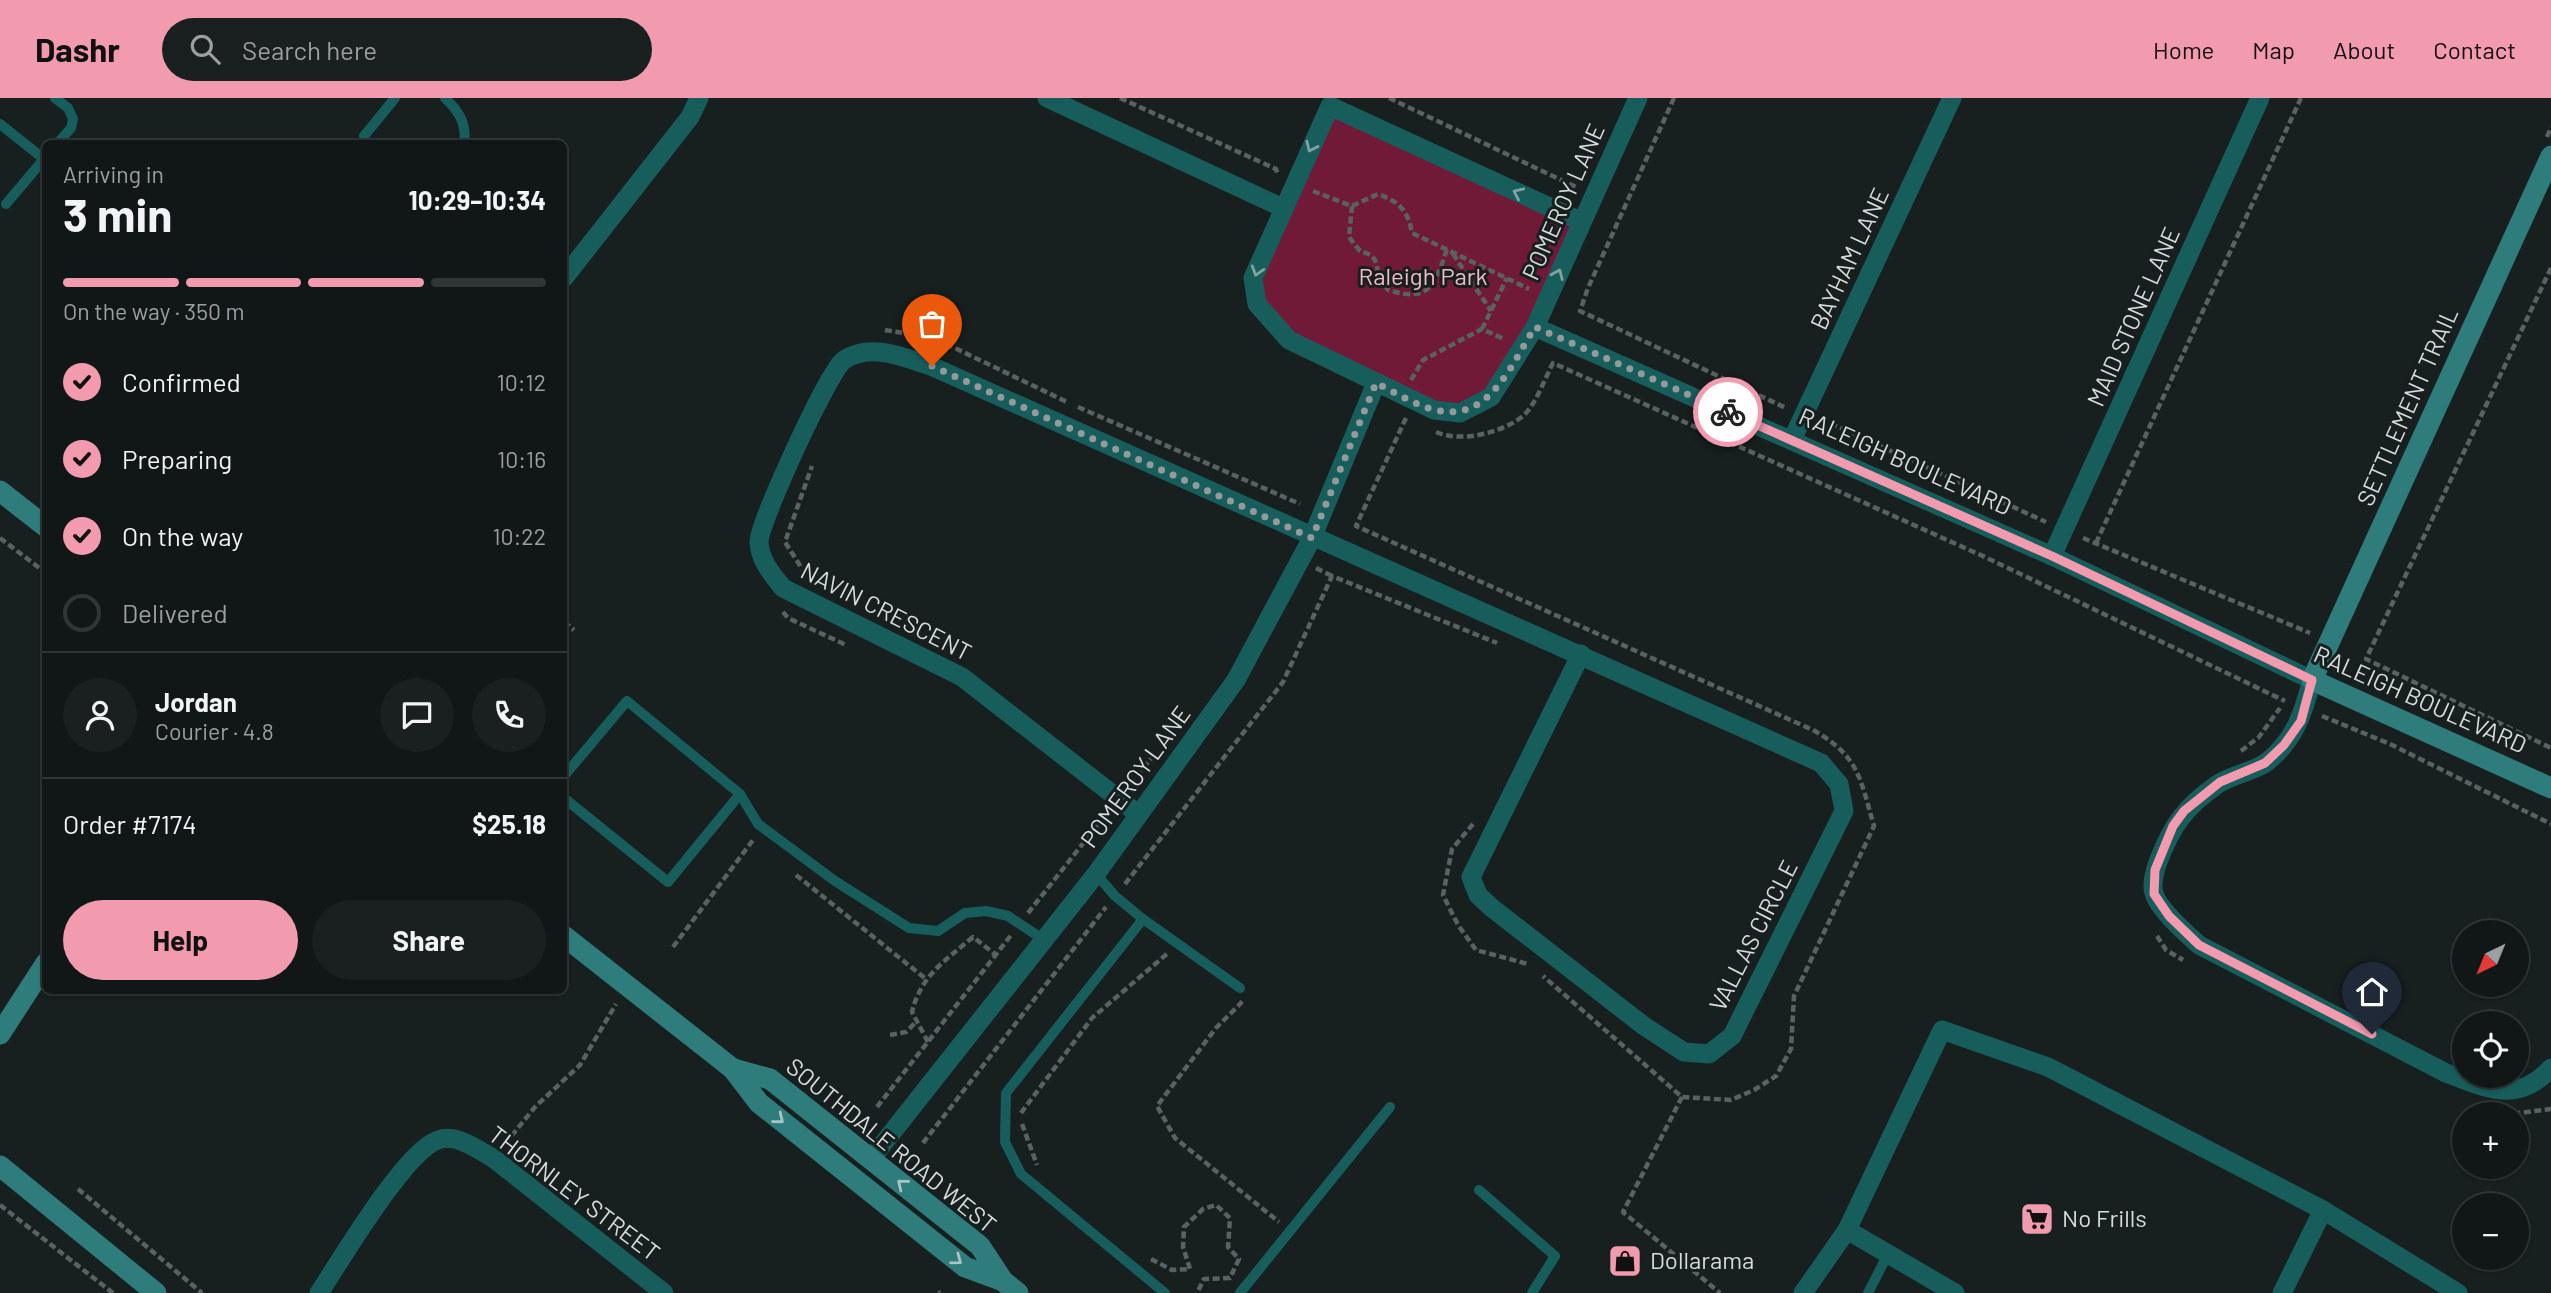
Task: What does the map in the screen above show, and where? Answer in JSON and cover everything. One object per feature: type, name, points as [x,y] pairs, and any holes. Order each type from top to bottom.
[{"type":"street","points":[[567,274],[690,117],[699,98]]},
{"type":"street","points":[[1047,98],[1283,208]]},
{"type":"street","name":"POMEROY LANE","points":[[1535,327],[1580,221],[1638,98]]},
{"type":"street","name":"BAYHAM LANE","points":[[1792,440],[1952,98]]},
{"type":"street","name":"MAID STONE LANE","points":[[2052,556],[2260,98]]},
{"type":"street","points":[[1535,327],[1491,397],[1460,413],[1434,410],[1289,340],[1257,304],[1253,278],[1332,102],[1580,221]]},
{"type":"street","name":"SETTLEMENT TRAIL","points":[[2312,680],[2548,148]]},
{"type":"street","name":"RALEIGH BOULEVARD","points":[[1535,327],[2052,556],[2312,680],[2551,788]]},
{"type":"street","name":"NAVIN CRESCENT","points":[[1138,814],[962,677],[783,589],[765,565],[759,540],[799,441],[829,379],[843,360],[859,353],[886,352],[932,366],[1312,538]]},
{"type":"street","name":"POMEROY LANE","points":[[870,1159],[1096,874],[1236,680],[1312,538],[1376,383]]},
{"type":"street","points":[[0,491],[42,524]]},
{"type":"street","name":"VALLAS CIRCLE","points":[[1312,538],[1581,654],[1821,763],[1839,784],[1844,811],[1732,1036],[1709,1054],[1684,1052],[1644,1026],[1492,908],[1478,895],[1471,877],[1581,654]]},
{"type":"street","points":[[2312,680],[2301,721],[2265,763],[2220,782],[2184,811],[2166,841],[2155,870],[2154,894],[2169,916],[2199,945],[2446,1073],[2484,1087],[2508,1092],[2534,1086],[2551,1068]]},
{"type":"street","name":"SOUTHDALE ROAD WEST","points":[[567,938],[733,1069],[759,1103],[965,1267],[1011,1287]]},
{"type":"street","points":[[0,1034],[42,969]]},
{"type":"street","points":[[1803,1293],[1847,1230],[1942,1030],[2048,1067],[2323,1210],[2458,1293]]},
{"type":"street","name":"SOUTHDALE ROAD WEST","points":[[733,1069],[770,1079],[980,1246],[1011,1287]]},
{"type":"street","name":"THORNLEY STREET","points":[[318,1293],[402,1170],[420,1150],[440,1138],[464,1142],[493,1158],[664,1293]]},
{"type":"street","points":[[0,1166],[156,1293]]},
{"type":"street","points":[[2283,1293],[2323,1210]]},
{"type":"street","points":[[1847,1230],[1944,1290]]},
{"type":"lane","points":[[55,98],[68,108],[73,119],[60,140]]},
{"type":"lane","points":[[364,136],[394,98]]},
{"type":"lane","points":[[445,98],[456,108],[466,130],[465,140]]},
{"type":"lane","points":[[0,124],[42,156]]},
{"type":"lane","points":[[2,205],[42,161]]},
{"type":"lane","points":[[567,772],[627,701],[740,794],[758,824],[835,881],[909,928],[938,931],[965,913],[986,911],[1008,916],[1044,940]]},
{"type":"lane","points":[[567,800],[668,882],[740,794]]},
{"type":"lane","points":[[1096,874],[1115,896],[1236,992]]},
{"type":"lane","points":[[1143,919],[1006,1093],[1004,1142],[1021,1174],[1165,1293]]},
{"type":"lane","points":[[1240,1293],[1390,1107]]},
{"type":"lane","points":[[1479,1190],[1555,1256],[1532,1293]]},
{"type":"lane","points":[[1868,1293],[1888,1254]]},
{"type":"path","points":[[1120,98],[1276,169],[1278,175]]},
{"type":"path","points":[[1389,98],[1581,189],[1587,178]]},
{"type":"path","points":[[1674,98],[1580,311],[1790,410]]},
{"type":"path","points":[[2096,543],[2301,98]]},
{"type":"path","points":[[2548,148],[2551,127]]},
{"type":"path","points":[[1306,188],[1352,206],[1378,194],[1397,202],[1409,217],[1412,233],[1529,289]]},
{"type":"path","points":[[1352,206],[1349,237],[1360,251],[1371,255],[1375,260],[1379,275],[1388,290],[1416,295],[1429,290],[1449,250]]},
{"type":"path","points":[[1449,250],[1491,311]]},
{"type":"path","points":[[2551,268],[2366,659],[2551,748]]},
{"type":"path","points":[[1411,381],[1423,360],[1482,329],[1507,278]]},
{"type":"path","points":[[1482,329],[1509,341]]},
{"type":"path","points":[[875,331],[895,330],[934,338],[1069,403],[1300,504]]},
{"type":"path","points":[[1426,427],[1447,437],[1490,433],[1525,415],[1553,363],[1985,557],[2305,709],[2390,744],[2551,824]]},
{"type":"path","points":[[1816,417],[2048,523]]},
{"type":"path","points":[[1416,423],[1406,418],[1356,526],[1813,730],[1838,744],[1859,771],[1874,826],[1794,996],[1791,1049],[1776,1076],[1731,1100],[1682,1097],[1524,962],[1476,950],[1458,926],[1443,895],[1452,849],[1482,814]]},
{"type":"path","points":[[813,586],[785,542],[816,456]]},
{"type":"path","points":[[2072,533],[2314,635]]},
{"type":"path","points":[[0,538],[42,570]]},
{"type":"path","points":[[923,1143],[1283,682],[1332,576],[1505,646]]},
{"type":"path","points":[[781,608],[788,618],[850,647]]},
{"type":"path","points":[[567,624],[574,630]]},
{"type":"path","points":[[2232,758],[2259,737],[2286,700]]},
{"type":"path","points":[[1122,774],[1133,782]]},
{"type":"path","points":[[1096,805],[1107,814]]},
{"type":"path","points":[[673,947],[753,840],[764,849]]},
{"type":"path","points":[[786,866],[926,979]]},
{"type":"path","points":[[2154,930],[2166,950],[2188,963]]},
{"type":"path","points":[[928,1042],[912,1012],[917,991],[926,979],[973,937],[996,955]]},
{"type":"path","points":[[1037,1168],[1019,1116],[1092,1018],[1174,948]]},
{"type":"path","points":[[1236,992],[1241,1003],[1216,1028],[1157,1106],[1175,1138],[1286,1228]]},
{"type":"path","points":[[493,1158],[535,1107],[580,1065],[617,1003]]},
{"type":"path","points":[[890,1035],[906,1032],[916,1021]]},
{"type":"path","points":[[1682,1097],[1623,1212],[1720,1293]]},
{"type":"path","points":[[2529,1112],[2551,1109]]},
{"type":"path","points":[[78,1189],[202,1293]]},
{"type":"path","points":[[0,1205],[113,1293]]},
{"type":"path","points":[[1146,1257],[1172,1270],[1190,1269],[1183,1247],[1184,1227],[1203,1209],[1216,1205],[1230,1218],[1228,1247],[1239,1259],[1230,1278],[1204,1279],[1197,1293]]},
{"type":"green space","name":"Raleigh Park","points":[[1330,106],[1580,221],[1491,397],[1460,413],[1289,340],[1253,278]]},
{"type":"way so far","points":[[932,366],[1312,538],[1376,383],[1434,410],[1460,413],[1491,397],[1535,327],[1728,412]]},
{"type":"place","name":"No Frills","points":[[2037,1219]]},
{"type":"place","name":"Dollarama","points":[[1625,1261]]},
{"type":"route","points":[[1728,412],[2052,556],[2312,680],[2301,721],[2284,745],[2265,763],[2220,782],[2184,811],[2173,826],[2155,870],[2154,894],[2169,916],[2199,945],[2372,1034]]}]
